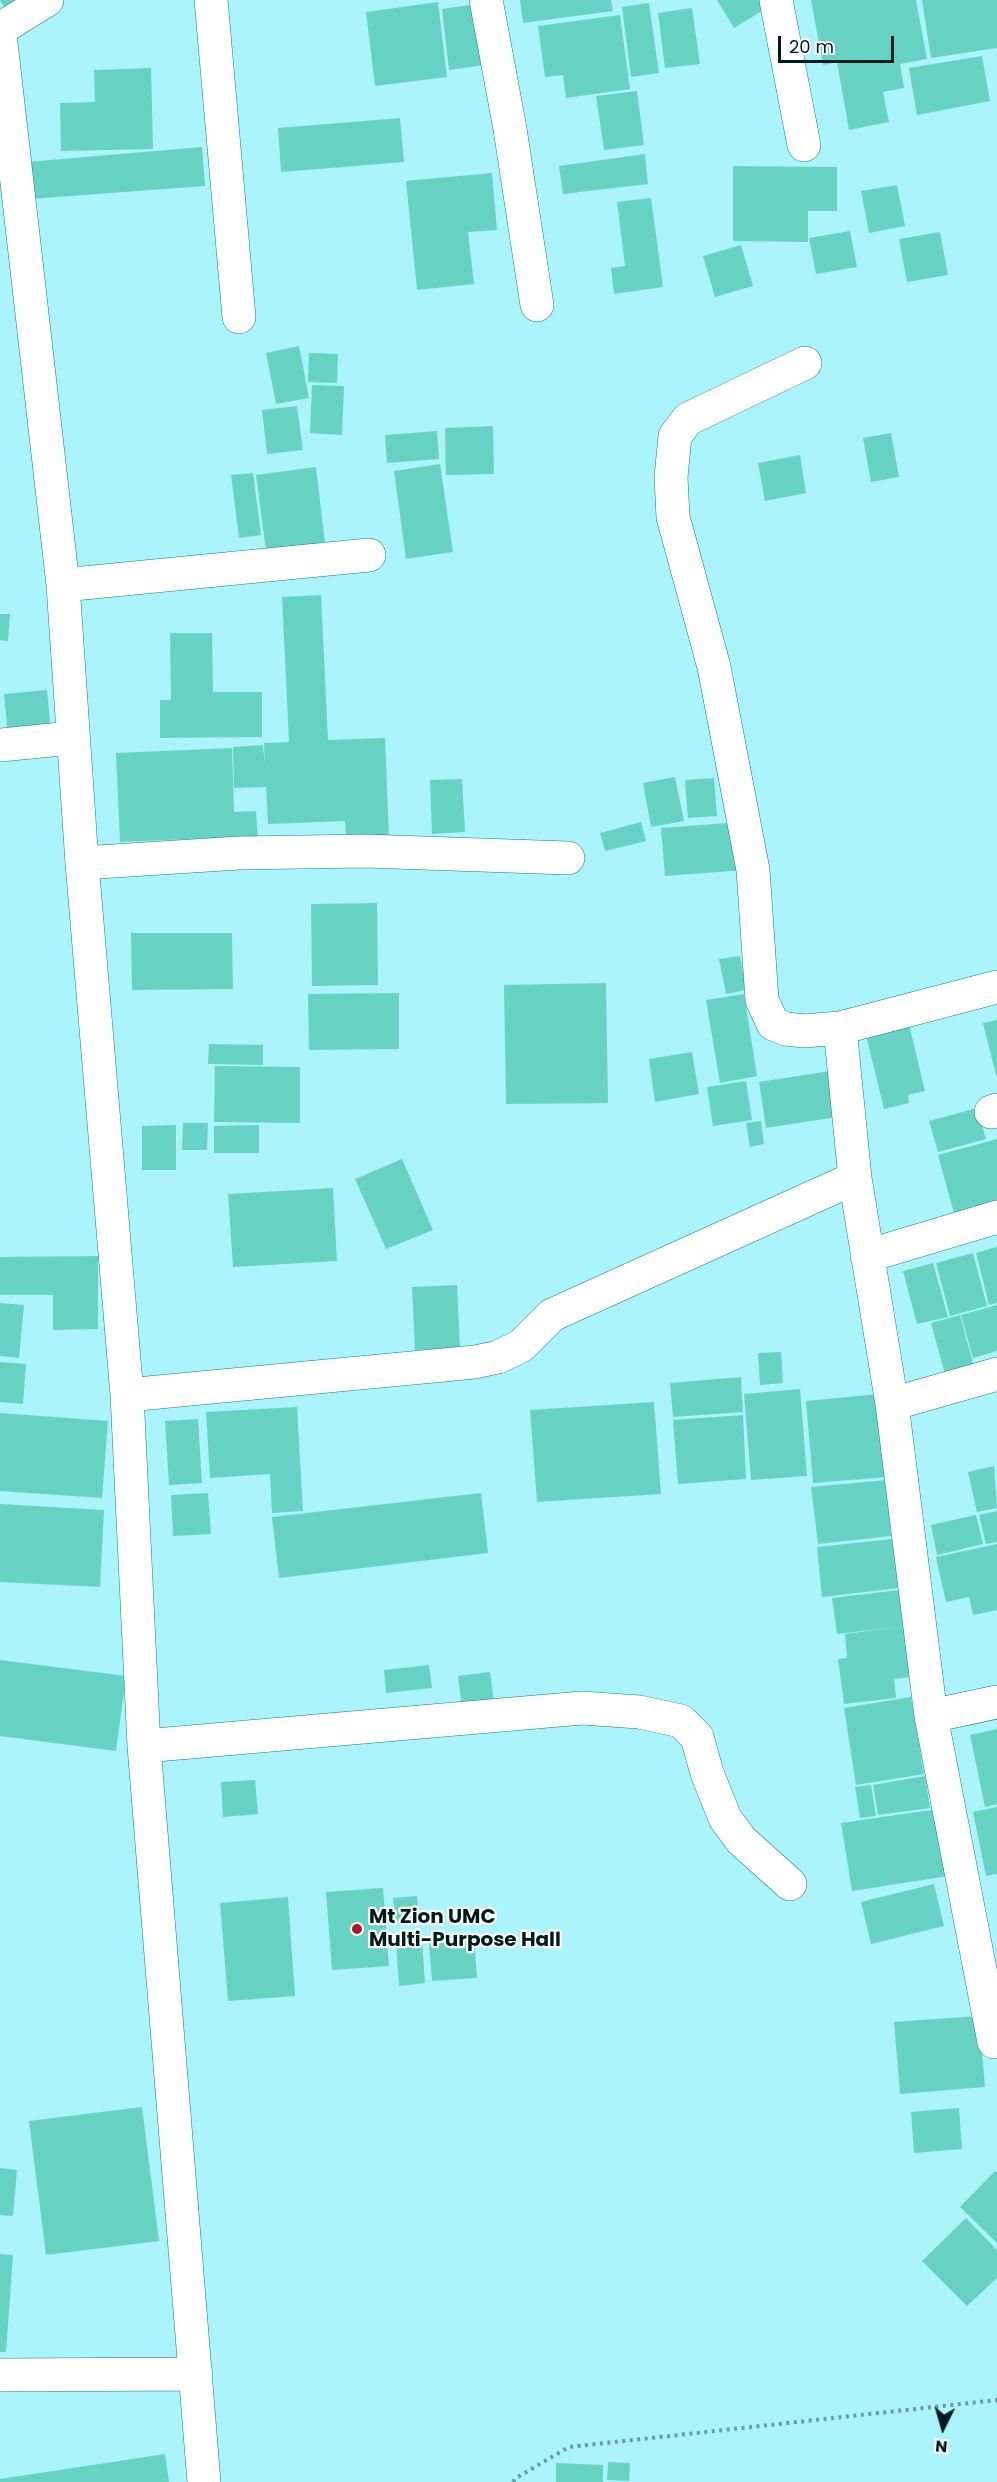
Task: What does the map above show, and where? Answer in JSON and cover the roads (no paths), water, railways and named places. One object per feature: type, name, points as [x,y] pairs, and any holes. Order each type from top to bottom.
[{"type":"street","points":[[0,29],[47,0]]},
{"type":"street","points":[[211,0],[239,317]]},
{"type":"street","points":[[486,0],[510,129],[537,305]]},
{"type":"street","points":[[776,0],[804,145]]},
{"type":"street","points":[[0,34],[63,585],[72,738],[127,1395],[144,1746],[204,2482]]},
{"type":"street","points":[[805,363],[688,418],[675,436],[672,487],[674,517],[714,667],[753,870],[762,1000],[773,1024],[786,1029],[804,1031],[840,1028],[997,987]]},
{"type":"street","points":[[63,585],[369,555]]},
{"type":"street","points":[[0,745],[72,738]]},
{"type":"street","points":[[82,863],[239,853],[365,852],[568,858]]},
{"type":"street","points":[[840,1028],[855,1178],[892,1404],[931,1716],[994,2042]]},
{"type":"street","points":[[127,1395],[475,1362],[498,1356],[521,1346],[552,1315],[562,1310],[855,1178]]},
{"type":"street","points":[[867,1256],[997,1217]]},
{"type":"street","points":[[892,1404],[997,1374]]},
{"type":"street","points":[[931,1716],[997,1702]]},
{"type":"street","points":[[144,1746],[582,1708],[639,1712],[681,1721],[697,1737],[707,1773],[725,1818],[741,1840],[790,1884]]},
{"type":"street","points":[[0,2375],[196,2374]]},
{"type":"place","name":"Mt Zion UMC Multi-Purpose Hall","points":[[357,1929]]}]
